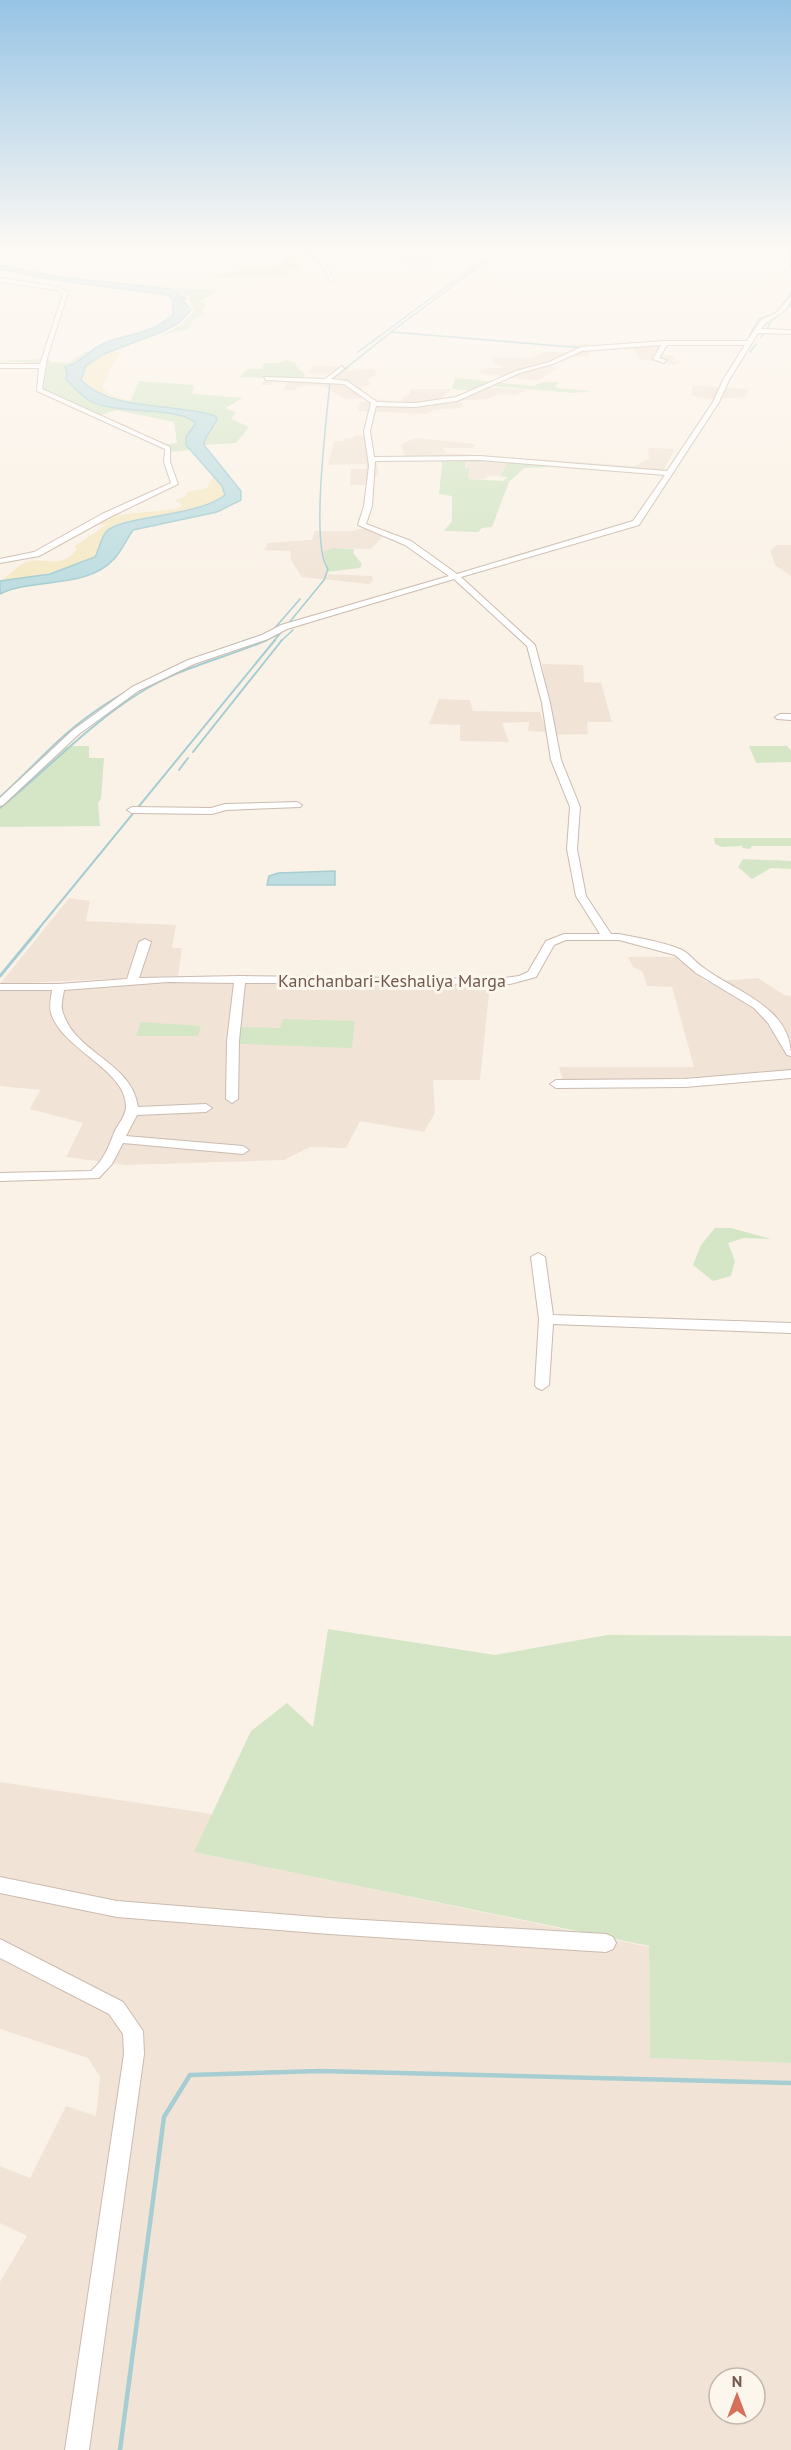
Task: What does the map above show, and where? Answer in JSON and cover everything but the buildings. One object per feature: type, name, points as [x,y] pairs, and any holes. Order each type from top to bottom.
[{"type":"street","points":[[0,561],[36,554],[105,516],[175,484],[167,462],[168,448],[39,390],[37,383],[45,361]]},
{"type":"street","points":[[266,378],[330,380],[353,386],[375,404],[415,405],[457,399],[550,361]]},
{"type":"street","points":[[0,803],[76,732],[135,689],[191,662],[265,637],[284,627],[636,523],[671,473],[740,361]]},
{"type":"street","points":[[0,366],[44,366]]},
{"type":"street","points":[[326,369],[341,369],[330,380]]},
{"type":"street","points":[[330,380],[348,374]]},
{"type":"street","points":[[375,404],[367,431],[371,459],[368,506],[363,525],[408,543],[455,576],[531,645],[546,703],[556,760],[575,807],[572,849],[581,896],[607,936]]},
{"type":"street","points":[[371,459],[480,458],[671,473]]},
{"type":"street","points":[[780,717],[791,717]]},
{"type":"street","points":[[138,810],[212,810],[225,807],[297,805]]},
{"type":"street","name":"Kanchanbari-Keshaliya Marga","points":[[0,987],[58,987],[132,981],[240,979],[495,982],[526,980],[539,969],[550,944],[564,937],[607,936],[679,953],[700,971],[758,1006],[773,1021],[791,1052]]},
{"type":"street","points":[[132,981],[146,942]]},
{"type":"street","points":[[232,1099],[233,1041],[240,979]]},
{"type":"street","points":[[0,1177],[94,1175],[105,1166],[120,1139],[131,1112],[132,1104],[120,1081],[64,1028],[56,1010],[58,987]]},
{"type":"street","points":[[556,1083],[685,1083],[791,1074]]},
{"type":"street","points":[[131,1112],[206,1108]]},
{"type":"street","points":[[120,1139],[243,1150]]},
{"type":"street","points":[[538,1257],[546,1319],[542,1385]]},
{"type":"street","points":[[546,1319],[791,1328]]},
{"type":"street","points":[[0,1886],[117,1909],[329,1926],[606,1943]]},
{"type":"street","points":[[0,1948],[116,2008],[133,2031],[134,2054],[77,2450]]},
{"type":"shaded area","points":[[494,361],[556,361],[546,365],[558,368],[537,381],[478,373],[483,368],[506,368]]},
{"type":"shaded area","points":[[653,361],[680,361],[676,365]]},
{"type":"shaded area","points":[[314,365],[350,367],[346,371],[374,369],[377,375],[366,380],[371,383],[368,386],[361,386],[367,397],[357,399],[343,398],[324,386],[298,386],[295,390],[283,390],[288,381],[274,380],[270,385],[261,385],[266,378],[327,380],[334,374],[308,373]]},
{"type":"shaded area","points":[[693,385],[749,389],[745,397],[711,399],[691,396]]},
{"type":"shaded area","points":[[484,387],[526,390],[516,395],[498,394],[487,399],[458,401],[463,404],[460,408],[434,410],[427,414],[358,411],[360,402],[373,402],[375,399],[402,403],[403,397],[410,394],[411,389],[452,389],[439,400],[454,399]]},
{"type":"shaded area","points":[[372,435],[375,457],[405,457],[401,445],[415,438],[475,444],[473,448],[442,448],[447,453],[634,466],[649,459],[648,448],[675,449],[662,473],[508,461],[501,475],[488,476],[485,479],[468,479],[466,461],[376,460],[379,474],[375,477],[374,485],[350,485],[351,469],[366,469],[366,464],[328,465],[334,441],[344,441],[345,438],[354,438],[354,436]]},
{"type":"shaded area","points":[[368,527],[387,532],[371,549],[334,548],[325,561],[326,574],[372,576],[373,580],[369,584],[302,577],[291,560],[290,551],[264,550],[268,543],[312,540],[315,531],[353,531]]},
{"type":"shaded area","points":[[776,545],[791,545],[791,576],[776,566],[770,551]]},
{"type":"shaded area","points":[[542,664],[583,665],[584,682],[601,683],[612,722],[587,722],[588,734],[556,735]]},
{"type":"shaded area","points":[[439,699],[470,700],[473,711],[540,712],[547,732],[528,731],[529,722],[502,723],[509,742],[460,741],[460,725],[429,724]]},
{"type":"shaded area","points":[[69,898],[90,901],[86,921],[176,925],[172,948],[182,948],[178,976],[0,984]]},
{"type":"shaded area","points":[[628,957],[677,957],[706,982],[758,978],[784,995],[791,996],[791,1072],[634,1081],[563,1080],[559,1067],[694,1067],[672,987],[647,986],[642,971],[633,967]]},
{"type":"shaded area","points":[[169,981],[490,984],[480,1080],[433,1080],[435,1113],[424,1132],[360,1121],[346,1148],[310,1147],[284,1160],[126,1165],[66,1157],[83,1123],[30,1109],[40,1090],[0,1086],[0,990]]},
{"type":"shaded area","points":[[0,1782],[212,1814],[195,1852],[649,1947],[650,2058],[791,2063],[791,2450],[0,2450],[0,2282],[27,2236],[0,2223],[0,2166],[30,2178],[66,2106],[96,2116],[100,2077],[88,2058],[0,2029]]},
{"type":"green space","points":[[7,361],[78,361],[66,370],[74,388],[85,394],[86,399],[127,409],[173,413],[190,418],[196,423],[186,445],[190,450],[168,452],[162,445],[177,443],[174,422],[116,410],[96,417],[39,390],[37,383],[42,363]]},
{"type":"green space","points":[[264,363],[296,363],[296,366],[305,374],[302,379],[240,377],[247,369],[262,369]]},
{"type":"green space","points":[[455,378],[533,386],[543,382],[559,382],[556,388],[592,391],[573,393],[493,386],[476,391],[452,389]]},
{"type":"green space","points":[[139,381],[194,385],[192,394],[243,398],[225,408],[236,412],[231,419],[249,427],[236,443],[204,445],[204,439],[216,425],[197,412],[130,403]]},
{"type":"green space","points":[[440,459],[466,461],[465,467],[469,469],[468,479],[504,481],[507,477],[497,476],[501,475],[508,461],[549,464],[547,467],[524,468],[509,482],[492,527],[482,528],[478,532],[444,531],[452,521],[452,496],[439,494],[442,464]]},
{"type":"green space","points":[[334,548],[354,549],[353,553],[362,564],[360,568],[326,572],[324,551]]},
{"type":"green space","points":[[89,746],[89,758],[104,758],[101,799],[98,803],[100,826],[0,827],[0,803],[60,748]]},
{"type":"green space","points":[[749,746],[787,746],[791,751],[791,762],[756,763]]},
{"type":"green space","points":[[714,838],[791,838],[791,846],[752,846],[750,849],[742,848],[743,846],[722,847],[715,844]]},
{"type":"green space","points":[[743,859],[791,861],[791,869],[771,868],[752,879],[738,867]]},
{"type":"green space","points":[[283,1019],[355,1021],[352,1048],[239,1044],[241,1027],[280,1028]]},
{"type":"green space","points":[[141,1022],[201,1026],[198,1036],[136,1036]]},
{"type":"green space","points":[[715,1228],[731,1228],[771,1239],[744,1238],[728,1243],[735,1261],[731,1276],[713,1281],[693,1265],[701,1245]]},
{"type":"green space","points":[[328,1629],[495,1655],[607,1635],[791,1636],[791,2063],[650,2058],[649,1946],[194,1852],[251,1731],[287,1703],[313,1727]]},
{"type":"sand","points":[[93,361],[115,361],[102,388],[109,394],[131,401],[130,403],[97,391],[81,380],[86,365]]},
{"type":"sand","points":[[213,476],[222,486],[225,495],[200,509],[118,523],[105,532],[95,557],[60,570],[1,581],[24,563],[64,560],[76,550],[75,546],[106,525],[92,523],[105,516],[177,509],[183,505],[175,500],[187,496],[187,492],[207,488]]},
{"type":"water","points":[[93,361],[86,366],[81,380],[110,398],[215,416],[216,422],[204,445],[241,491],[241,500],[217,512],[133,530],[115,558],[90,575],[28,586],[0,594],[0,581],[50,574],[95,557],[104,535],[114,526],[196,508],[225,495],[222,486],[186,445],[186,437],[196,423],[187,417],[174,414],[111,407],[87,399],[66,379],[65,367],[77,362]]},
{"type":"water","points":[[335,871],[335,885],[267,885],[269,876],[278,873]]},
{"type":"waterway","points":[[331,380],[354,361]]},
{"type":"waterway","points":[[288,624],[324,580],[328,569],[323,556],[320,535],[320,509],[330,381]]},
{"type":"waterway","points":[[274,629],[300,599]]},
{"type":"waterway","points":[[274,641],[284,629]]},
{"type":"waterway","points":[[282,640],[293,630]]},
{"type":"waterway","points":[[243,641],[268,633]]},
{"type":"waterway","points":[[264,641],[278,635]]},
{"type":"waterway","points":[[0,797],[66,734],[108,703],[176,667],[248,640]]},
{"type":"waterway","points":[[0,808],[104,718],[141,692],[187,669],[267,640]]},
{"type":"waterway","points":[[36,932],[275,640]]},
{"type":"waterway","points":[[193,752],[282,640]]},
{"type":"waterway","points":[[179,770],[188,758]]},
{"type":"waterway","points":[[0,976],[38,930]]},
{"type":"waterway","points":[[120,2450],[164,2117],[190,2075],[320,2071],[791,2083]]}]
